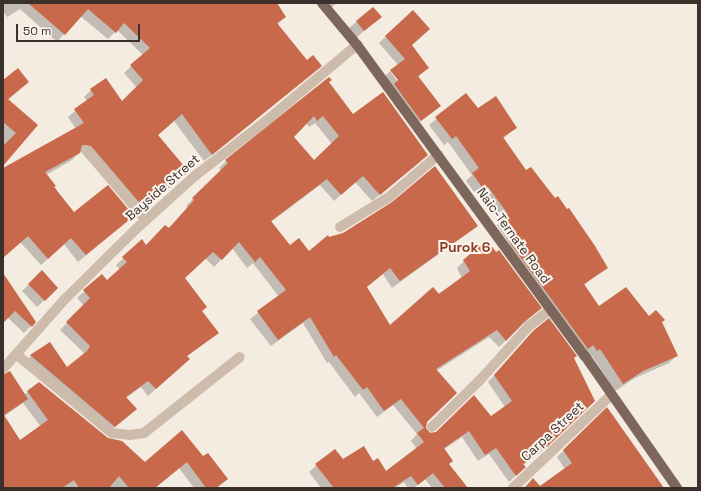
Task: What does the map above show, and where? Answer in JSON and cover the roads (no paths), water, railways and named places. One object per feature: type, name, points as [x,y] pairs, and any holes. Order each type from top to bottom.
[{"type":"main road","name":"Naic-Ternate Road","points":[[322,3],[357,44],[551,308],[677,488]]},
{"type":"street","name":"Bayside Street","points":[[3,369],[17,355],[64,300],[146,220],[196,175],[266,122],[357,44]]},
{"type":"street","points":[[86,150],[146,220]]},
{"type":"street","points":[[340,227],[389,197],[438,155]]},
{"type":"street","points":[[432,427],[480,380],[529,326],[551,308]]},
{"type":"street","points":[[17,355],[112,433],[130,435],[144,433],[240,357]]},
{"type":"street","name":"Carpa Street","points":[[513,488],[611,395]]},
{"type":"district","name":"Purok 6","points":[[465,247]]}]
